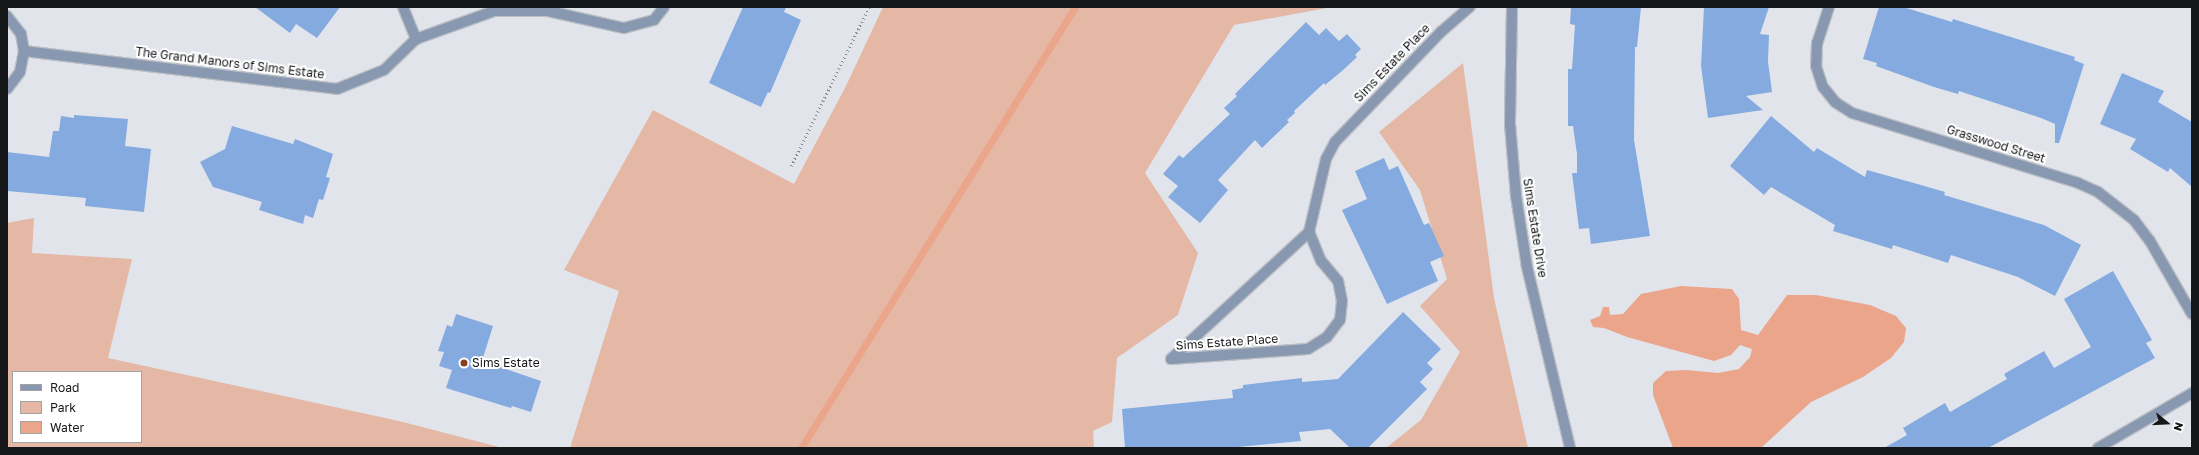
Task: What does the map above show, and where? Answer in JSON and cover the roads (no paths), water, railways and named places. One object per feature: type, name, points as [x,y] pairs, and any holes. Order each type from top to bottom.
[{"type":"street","points":[[403,7],[416,39]]},
{"type":"street","name":"The Grand Manors of Sims Estate","points":[[24,51],[337,89],[384,70],[416,39],[494,9],[548,11],[624,28],[654,20],[664,7]]},
{"type":"street","name":"Sims Estate Place","points":[[1309,232],[1321,261],[1338,281],[1342,300],[1340,320],[1327,337],[1308,349],[1171,359],[1309,232],[1326,159],[1335,142],[1442,31],[1470,7]]},
{"type":"street","name":"Sims Estate Drive","points":[[1512,7],[1510,124],[1516,196],[1527,267],[1570,448]]},
{"type":"street","name":"Grasswood Street","points":[[1828,7],[1817,43],[1816,66],[1823,87],[1835,102],[1852,112],[2078,183],[2098,192],[2134,220],[2150,241],[2192,314]]},
{"type":"street","points":[[7,16],[21,34],[24,51],[20,72],[7,89]]},
{"type":"street","points":[[2098,448],[2192,393]]},
{"type":"water","points":[[1681,286],[1732,289],[1739,299],[1741,330],[1758,335],[1787,295],[1816,295],[1870,305],[1896,316],[1906,328],[1904,342],[1891,358],[1863,377],[1811,402],[1761,448],[1673,448],[1653,395],[1653,383],[1666,371],[1686,370],[1718,373],[1739,369],[1750,357],[1752,349],[1740,345],[1731,355],[1714,361],[1627,337],[1604,328],[1593,327],[1590,320],[1600,316],[1603,307],[1609,307],[1610,315],[1623,314],[1641,294]]},
{"type":"waterway","points":[[801,448],[1075,7]]},
{"type":"place","name":"Sims Estate","points":[[464,363]]}]
